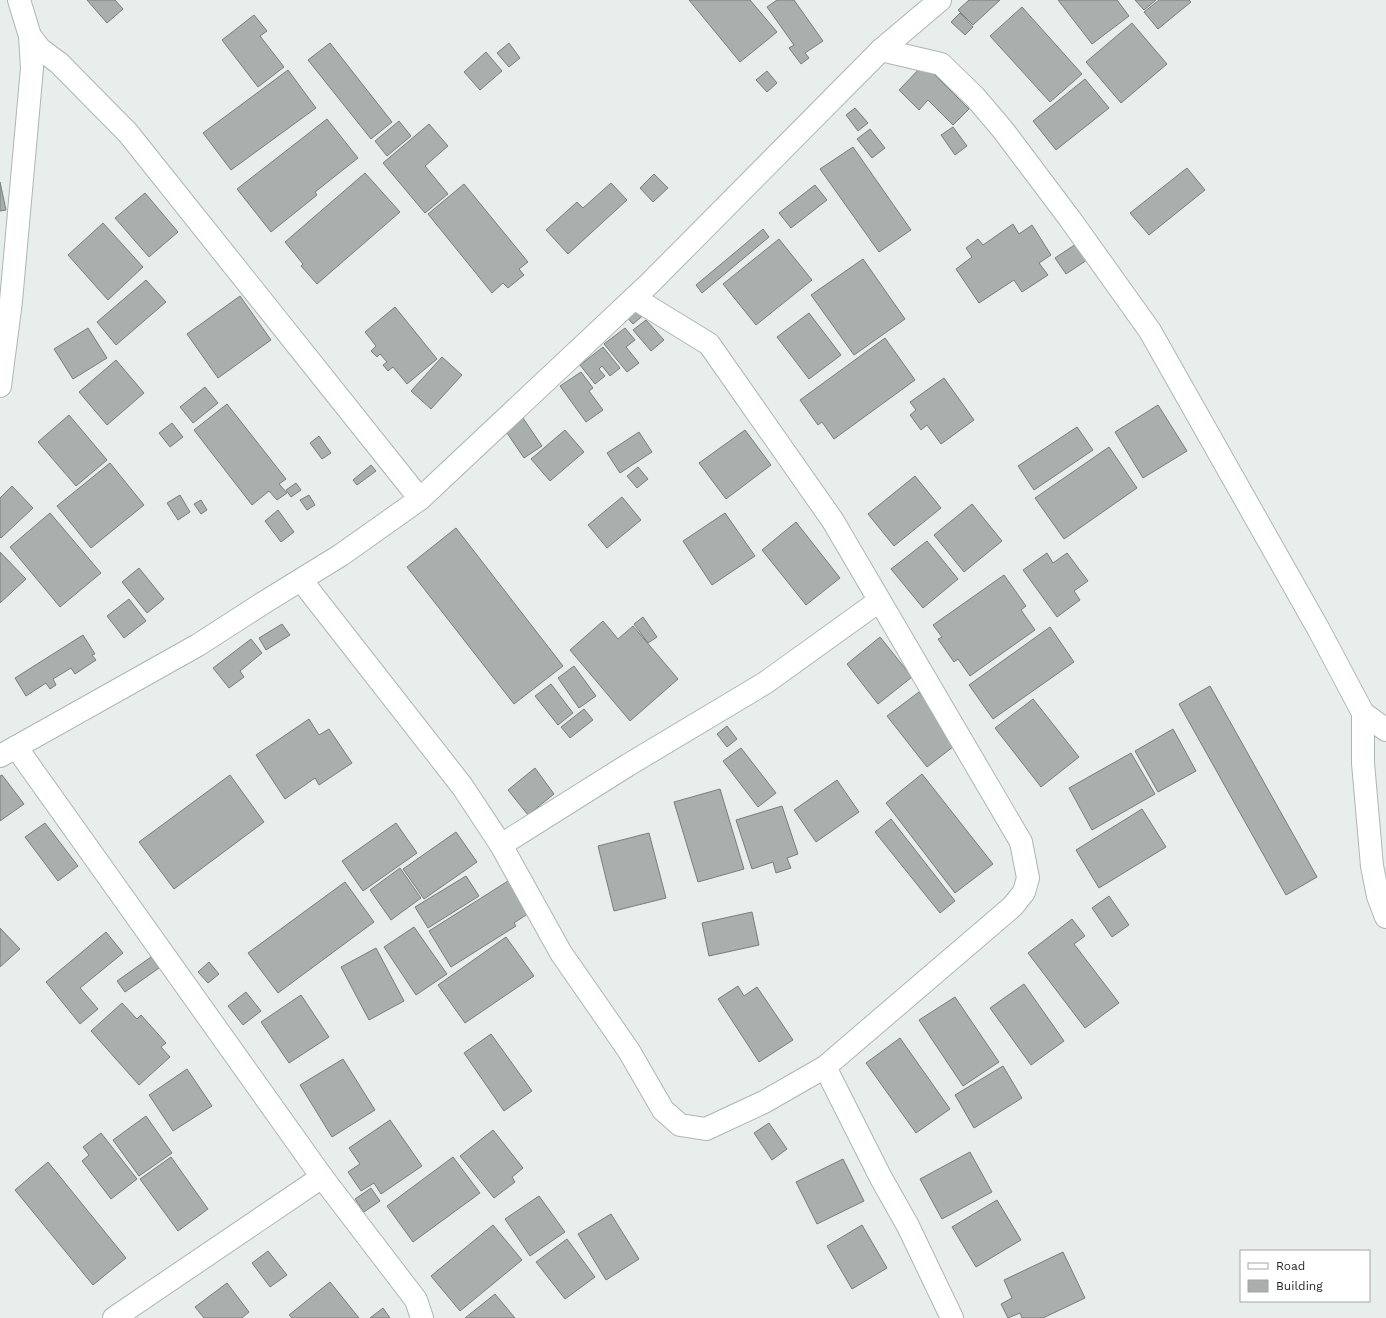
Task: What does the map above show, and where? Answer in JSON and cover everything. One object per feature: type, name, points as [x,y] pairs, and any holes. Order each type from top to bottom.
[{"type":"street","points":[[0,386],[5,295],[32,68],[30,36],[19,0]]},
{"type":"street","points":[[422,1318],[416,1300],[322,1177],[8,752],[198,645],[341,556],[420,499],[634,298],[881,50],[940,0]]},
{"type":"street","points":[[30,36],[40,49],[59,63],[128,132],[420,499]]},
{"type":"street","points":[[881,50],[941,64],[976,96],[1070,219],[1150,331],[1319,630],[1363,713],[1386,730]]},
{"type":"street","points":[[301,580],[462,786],[501,845],[561,953],[629,1051],[663,1110],[680,1126],[706,1130],[764,1102],[825,1067],[1012,906],[1024,892],[1028,878],[1021,842],[833,521],[709,344],[634,298]]},
{"type":"street","points":[[501,845],[628,765],[764,683],[880,601]]},
{"type":"street","points":[[1363,713],[1363,763],[1372,866],[1378,896],[1386,917]]},
{"type":"street","points":[[825,1067],[881,1178],[908,1226],[952,1318]]},
{"type":"street","points":[[114,1318],[322,1177]]},
{"type":"building","points":[[87,0],[115,0],[123,9],[107,23]]},
{"type":"building","points":[[689,0],[750,0],[777,32],[740,62]]},
{"type":"building","points":[[777,0],[794,0],[823,41],[805,53],[809,58],[801,64],[789,48],[794,45],[767,7]]},
{"type":"building","points":[[969,0],[1000,0],[973,25],[958,10]]},
{"type":"building","points":[[1058,0],[1117,0],[1129,16],[1092,44]]},
{"type":"building","points":[[1135,0],[1156,0],[1144,10]]},
{"type":"building","points":[[1159,0],[1189,0],[1191,2],[1158,29],[1144,12]]},
{"type":"building","points":[[1022,7],[1082,74],[1050,102],[990,36]]},
{"type":"building","points":[[960,13],[973,27],[965,35],[951,22]]},
{"type":"building","points":[[254,15],[267,31],[260,36],[284,67],[258,87],[222,40]]},
{"type":"building","points":[[1132,23],[1167,64],[1121,103],[1086,62]]},
{"type":"building","points":[[330,43],[392,122],[371,139],[308,60]]},
{"type":"building","points":[[509,43],[520,58],[509,67],[497,53]]},
{"type":"building","points":[[486,52],[502,71],[480,90],[464,72]]},
{"type":"building","points":[[924,64],[969,109],[953,125],[928,100],[919,110],[899,90]]},
{"type":"building","points":[[288,70],[316,108],[231,170],[203,133]]},
{"type":"building","points":[[767,71],[777,83],[767,92],[756,80]]},
{"type":"building","points":[[1085,79],[1109,108],[1056,150],[1033,121]]},
{"type":"building","points":[[855,108],[868,123],[858,131],[846,115]]},
{"type":"building","points":[[327,119],[358,158],[315,192],[317,195],[271,232],[237,189]]},
{"type":"building","points":[[399,121],[411,136],[387,156],[375,141]]},
{"type":"building","points":[[429,124],[448,146],[425,166],[448,194],[425,213],[383,163]]},
{"type":"building","points":[[953,127],[967,146],[955,155],[941,135]]},
{"type":"building","points":[[870,129],[885,148],[872,158],[857,139]]},
{"type":"building","points":[[853,147],[911,230],[879,252],[820,169]]},
{"type":"building","points":[[1187,168],[1205,190],[1149,235],[1130,213]]},
{"type":"building","points":[[365,173],[400,212],[317,284],[301,266],[303,264],[285,242]]},
{"type":"building","points":[[654,174],[668,188],[653,202],[640,188]]},
{"type":"building","points":[[0,182],[6,210],[0,211]]},
{"type":"building","points":[[611,183],[627,200],[568,254],[546,230],[577,202],[583,208]]},
{"type":"building","points":[[464,184],[528,262],[519,269],[524,275],[508,288],[503,283],[492,293],[428,214]]},
{"type":"building","points":[[815,185],[827,200],[791,228],[779,213]]},
{"type":"building","points":[[145,193],[178,232],[149,257],[115,218]]},
{"type":"building","points":[[103,223],[143,267],[108,300],[68,255]]},
{"type":"building","points":[[1013,224],[1019,234],[1032,225],[1051,255],[1039,263],[1048,275],[1022,292],[1014,280],[979,303],[956,269],[972,257],[966,248],[978,239],[983,245]]},
{"type":"building","points":[[763,229],[769,237],[702,293],[696,285]]},
{"type":"building","points":[[779,239],[812,280],[756,325],[723,284]]},
{"type":"building","points":[[1076,244],[1087,260],[1066,274],[1055,258]]},
{"type":"building","points":[[863,259],[905,319],[854,355],[811,295]]},
{"type":"building","points":[[146,280],[166,302],[116,345],[97,322]]},
{"type":"building","points":[[240,296],[271,340],[218,378],[187,334]]},
{"type":"building","points":[[395,307],[437,359],[407,384],[393,367],[388,371],[383,365],[387,362],[380,354],[377,357],[371,351],[376,346],[365,332]]},
{"type":"building","points":[[653,307],[633,324],[624,314]]},
{"type":"building","points":[[809,313],[841,355],[809,379],[777,337]]},
{"type":"building","points":[[646,320],[664,340],[651,351],[633,330]]},
{"type":"building","points":[[88,328],[107,358],[73,379],[54,349]]},
{"type":"building","points":[[625,328],[635,340],[626,347],[639,363],[627,372],[604,344]]},
{"type":"building","points":[[885,338],[915,380],[834,439],[822,422],[818,425],[800,400]]},
{"type":"building","points":[[603,347],[620,368],[610,376],[602,366],[599,369],[605,376],[595,384],[580,365]]},
{"type":"building","points":[[442,357],[462,375],[431,409],[411,391]]},
{"type":"building","points":[[116,360],[144,393],[107,425],[79,392]]},
{"type":"building","points":[[581,372],[593,388],[589,391],[603,410],[586,422],[560,386]]},
{"type":"building","points":[[944,378],[974,420],[941,444],[927,425],[921,430],[910,415],[916,410],[910,402]]},
{"type":"building","points":[[205,387],[218,403],[193,423],[180,407]]},
{"type":"building","points":[[227,404],[286,479],[279,484],[287,493],[277,500],[269,491],[252,505],[194,430]]},
{"type":"building","points":[[1158,405],[1187,451],[1143,478],[1115,432]]},
{"type":"building","points":[[69,415],[107,460],[76,486],[38,442]]},
{"type":"building","points":[[523,418],[542,446],[524,458],[505,430]]},
{"type":"building","points":[[172,423],[183,437],[170,447],[159,433]]},
{"type":"building","points":[[1077,427],[1093,450],[1034,490],[1018,466]]},
{"type":"building","points":[[565,430],[584,452],[550,481],[531,459]]},
{"type":"building","points":[[745,430],[771,465],[726,499],[699,463]]},
{"type":"building","points":[[639,432],[652,452],[620,473],[607,453]]},
{"type":"building","points":[[319,436],[331,453],[322,459],[310,443]]},
{"type":"building","points":[[1109,447],[1137,488],[1064,539],[1035,498]]},
{"type":"building","points":[[110,463],[144,505],[91,548],[57,506]]},
{"type":"building","points":[[371,465],[376,471],[357,485],[353,480]]},
{"type":"building","points":[[638,467],[648,479],[637,488],[627,476]]},
{"type":"building","points":[[915,476],[941,508],[894,546],[868,514]]},
{"type":"building","points":[[296,483],[301,490],[291,497],[286,490]]},
{"type":"building","points":[[12,486],[33,508],[1,538],[0,498]]},
{"type":"building","points":[[180,495],[190,512],[178,520],[167,503]]},
{"type":"building","points":[[309,495],[315,505],[307,510],[300,500]]},
{"type":"building","points":[[622,497],[641,520],[607,548],[588,525]]},
{"type":"building","points":[[201,500],[207,510],[201,514],[194,504]]},
{"type":"building","points":[[972,504],[1002,541],[964,572],[934,535]]},
{"type":"building","points":[[278,510],[294,532],[281,542],[265,521]]},
{"type":"building","points":[[50,513],[101,573],[60,607],[10,547]]},
{"type":"building","points":[[725,513],[755,556],[712,585],[683,541]]},
{"type":"building","points":[[796,522],[840,578],[806,605],[762,550]]},
{"type":"building","points":[[456,528],[563,666],[514,704],[407,567]]},
{"type":"building","points":[[927,541],[958,579],[923,608],[891,569]]},
{"type":"building","points":[[0,552],[26,579],[0,603]]},
{"type":"building","points":[[1047,553],[1053,563],[1067,553],[1088,581],[1074,591],[1080,600],[1057,617],[1023,570]]},
{"type":"building","points":[[139,568],[164,599],[147,613],[122,582]]},
{"type":"building","points":[[1004,575],[1026,606],[1021,610],[1035,630],[970,676],[958,659],[954,662],[938,639],[942,637],[933,625]]},
{"type":"building","points":[[129,599],[146,621],[124,638],[107,616]]},
{"type":"building","points":[[643,617],[657,637],[648,643],[634,624]]},
{"type":"building","points":[[603,621],[618,639],[633,626],[678,679],[630,721],[570,650]]},
{"type":"building","points":[[282,624],[290,635],[266,650],[259,638]]},
{"type":"building","points":[[1050,627],[1074,662],[993,719],[969,685]]},
{"type":"building","points":[[83,635],[95,654],[92,655],[96,660],[75,674],[71,668],[53,679],[56,685],[50,689],[46,683],[26,696],[15,678]]},
{"type":"building","points":[[880,637],[912,677],[878,704],[847,664]]},
{"type":"building","points":[[251,639],[262,653],[240,671],[244,677],[229,688],[213,668]]},
{"type":"building","points":[[574,666],[596,696],[579,708],[558,678]]},
{"type":"building","points":[[551,684],[573,713],[558,725],[535,696]]},
{"type":"building","points":[[1210,686],[1317,877],[1286,895],[1179,704]]},
{"type":"building","points":[[919,692],[958,743],[927,767],[887,716]]},
{"type":"building","points":[[1033,699],[1079,757],[1041,787],[995,728]]},
{"type":"building","points":[[584,709],[593,720],[570,738],[561,727]]},
{"type":"building","points":[[309,719],[319,735],[329,729],[352,763],[319,785],[315,778],[285,799],[256,755]]},
{"type":"building","points":[[727,726],[737,739],[727,747],[717,734]]},
{"type":"building","points":[[1173,729],[1196,771],[1158,792],[1135,751]]},
{"type":"building","points":[[741,748],[776,793],[758,807],[723,761]]},
{"type":"building","points":[[1131,753],[1155,794],[1092,830],[1069,788]]},
{"type":"building","points":[[535,768],[554,794],[528,815],[508,790]]},
{"type":"building","points":[[922,774],[993,864],[955,893],[886,803]]},
{"type":"building","points":[[2,775],[24,804],[0,821],[0,776]]},
{"type":"building","points":[[230,775],[264,822],[174,889],[139,842]]},
{"type":"building","points":[[837,780],[859,812],[816,842],[794,810]]},
{"type":"building","points":[[720,789],[744,869],[698,882],[674,802]]},
{"type":"building","points":[[782,806],[798,854],[787,858],[791,868],[776,873],[773,862],[752,869],[736,820]]},
{"type":"building","points":[[1142,809],[1166,847],[1099,888],[1076,850]]},
{"type":"building","points":[[891,819],[955,901],[940,913],[875,832]]},
{"type":"building","points":[[45,823],[78,866],[58,881],[25,837]]},
{"type":"building","points":[[396,823],[417,853],[363,891],[342,861]]},
{"type":"building","points":[[456,832],[477,862],[424,899],[403,869]]},
{"type":"building","points":[[649,833],[666,898],[614,911],[598,846]]},
{"type":"building","points":[[400,868],[421,898],[391,920],[370,890]]},
{"type":"building","points":[[466,876],[479,896],[428,928],[415,907]]},
{"type":"building","points":[[508,881],[529,913],[514,923],[516,926],[451,967],[429,931]]},
{"type":"building","points":[[345,882],[374,922],[278,993],[248,953]]},
{"type":"building","points":[[1109,896],[1129,925],[1112,937],[1092,908]]},
{"type":"building","points":[[752,912],[759,945],[709,956],[702,923]]},
{"type":"building","points":[[1072,919],[1085,936],[1074,944],[1119,1003],[1085,1028],[1028,953]]},
{"type":"building","points":[[414,927],[447,974],[416,995],[384,947]]},
{"type":"building","points":[[0,928],[20,949],[0,967]]},
{"type":"building","points":[[106,932],[123,953],[80,988],[98,1009],[80,1024],[46,982]]},
{"type":"building","points":[[506,937],[534,976],[465,1023],[438,985]]},
{"type":"building","points":[[376,948],[404,1001],[369,1020],[341,967]]},
{"type":"building","points":[[151,957],[159,968],[125,992],[117,981]]},
{"type":"building","points":[[209,962],[219,974],[208,983],[198,972]]},
{"type":"building","points":[[1024,984],[1064,1041],[1031,1065],[990,1008]]},
{"type":"building","points":[[738,986],[744,996],[757,987],[793,1040],[759,1062],[718,999]]},
{"type":"building","points":[[246,992],[261,1011],[243,1025],[228,1006]]},
{"type":"building","points":[[301,995],[329,1037],[289,1063],[261,1022]]},
{"type":"building","points":[[955,997],[999,1062],[963,1086],[919,1020]]},
{"type":"building","points":[[122,1003],[137,1019],[141,1015],[166,1043],[161,1047],[170,1057],[139,1085],[91,1031]]},
{"type":"building","points":[[491,1034],[532,1091],[504,1111],[464,1053]]},
{"type":"building","points":[[900,1038],[950,1109],[916,1133],[866,1063]]},
{"type":"building","points":[[343,1059],[375,1110],[332,1137],[300,1085]]},
{"type":"building","points":[[1003,1066],[1022,1098],[974,1128],[955,1095]]},
{"type":"building","points":[[187,1069],[212,1106],[173,1131],[149,1095]]},
{"type":"building","points":[[146,1116],[172,1153],[139,1176],[113,1140]]},
{"type":"building","points":[[390,1120],[422,1166],[381,1194],[374,1183],[361,1191],[348,1172],[360,1164],[349,1148]]},
{"type":"building","points":[[769,1123],[787,1149],[772,1160],[754,1133]]},
{"type":"building","points":[[493,1130],[523,1168],[512,1177],[515,1182],[494,1198],[460,1156]]},
{"type":"building","points":[[101,1133],[137,1179],[111,1199],[82,1161],[89,1155],[83,1147]]},
{"type":"building","points":[[970,1152],[992,1192],[942,1219],[920,1179]]},
{"type":"building","points":[[171,1157],[208,1209],[178,1231],[140,1179]]},
{"type":"building","points":[[453,1157],[480,1193],[413,1242],[387,1206]]},
{"type":"building","points":[[843,1159],[864,1201],[817,1224],[796,1182]]},
{"type":"building","points":[[48,1162],[126,1258],[93,1285],[15,1190]]},
{"type":"building","points":[[371,1188],[380,1201],[364,1212],[355,1199]]},
{"type":"building","points":[[539,1196],[565,1232],[530,1256],[505,1219]]},
{"type":"building","points":[[997,1200],[1021,1240],[976,1267],[952,1227]]},
{"type":"building","points":[[611,1214],[639,1259],[606,1280],[578,1234]]},
{"type":"building","points":[[493,1225],[522,1260],[460,1311],[431,1276]]},
{"type":"building","points":[[862,1225],[887,1268],[852,1289],[827,1246]]},
{"type":"building","points":[[567,1239],[595,1277],[565,1299],[536,1262]]},
{"type":"building","points":[[268,1251],[287,1275],[270,1287],[252,1263]]},
{"type":"building","points":[[1063,1252],[1085,1298],[1043,1318],[1022,1318],[1020,1313],[1008,1318],[1001,1304],[1012,1298],[1004,1280]]},
{"type":"building","points":[[330,1282],[359,1318],[292,1318],[289,1315]]},
{"type":"building","points":[[227,1283],[249,1312],[242,1318],[204,1318],[195,1307]]},
{"type":"building","points":[[495,1294],[515,1318],[465,1318]]},
{"type":"building","points":[[383,1308],[390,1318],[370,1318]]}]
